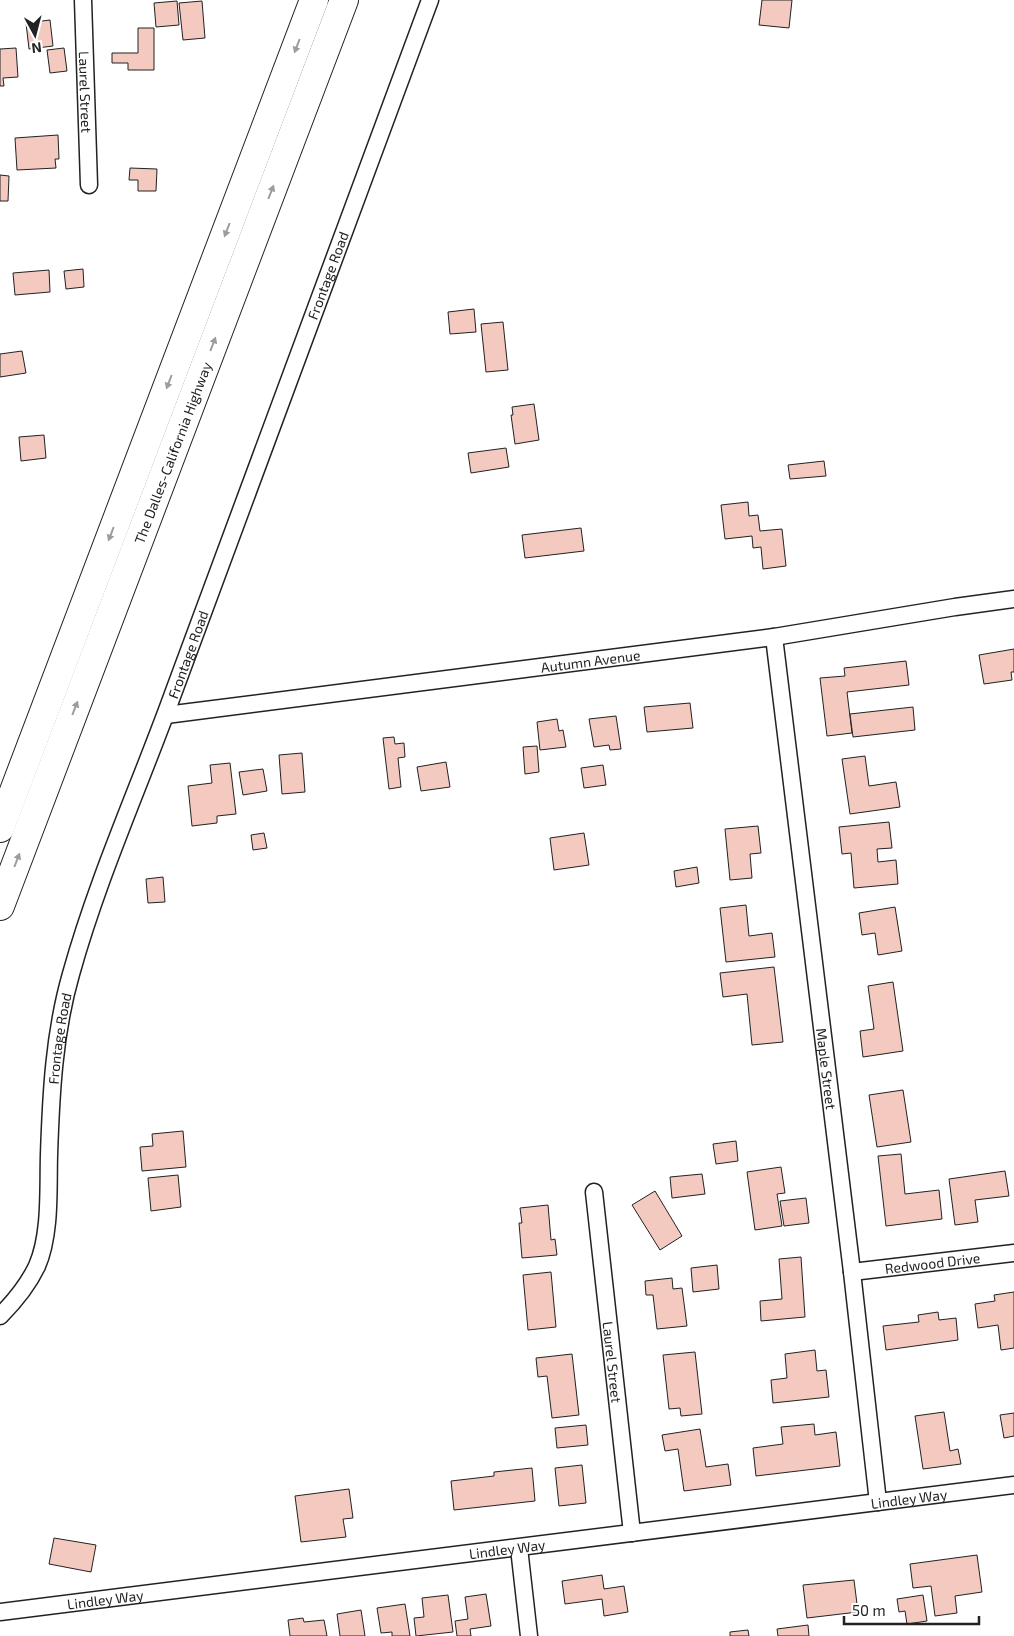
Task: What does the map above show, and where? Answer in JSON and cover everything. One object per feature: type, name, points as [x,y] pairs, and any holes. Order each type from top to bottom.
[{"type":"highway","name":"The Dalles-California Highway","points":[[0,828],[314,0]]},
{"type":"highway","name":"The Dalles-California Highway","points":[[0,906],[344,0]]},
{"type":"street","name":"Laurel Street","points":[[82,0],[89,185]]},
{"type":"street","name":"Frontage Road","points":[[0,1316],[14,1302],[28,1283],[38,1264],[44,1243],[51,1098],[57,1032],[84,930],[109,859],[166,715],[252,476],[430,0]]},
{"type":"street","name":"Autumn Avenue","points":[[166,715],[774,637],[1014,599]]},
{"type":"street","name":"Maple Street","points":[[774,637],[852,1272],[878,1502]]},
{"type":"street","name":"Laurel Street","points":[[594,1192],[632,1533]]},
{"type":"street","name":"Redwood Drive","points":[[852,1272],[1014,1253]]},
{"type":"street","name":"Lindley Way","points":[[0,1612],[1014,1485]]},
{"type":"street","points":[[519,1548],[529,1636]]},
{"type":"building","points":[[762,0],[792,0],[789,28],[759,25]]},
{"type":"building","points":[[177,1],[179,25],[156,27],[154,3]]},
{"type":"building","points":[[202,1],[205,38],[183,40],[179,3]]},
{"type":"building","points":[[50,20],[53,46],[29,49],[26,23]]},
{"type":"building","points":[[138,28],[154,28],[154,70],[128,70],[128,63],[112,63],[112,53],[138,53]]},
{"type":"building","points":[[16,48],[18,77],[3,78],[4,86],[0,86],[0,49]]},
{"type":"building","points":[[64,48],[67,71],[50,73],[47,50]]},
{"type":"building","points":[[58,135],[59,159],[55,159],[56,168],[17,170],[15,138]]},
{"type":"building","points":[[130,168],[157,169],[156,191],[138,191],[138,180],[129,180]]},
{"type":"building","points":[[0,175],[9,176],[8,201],[0,201]]},
{"type":"building","points":[[83,269],[84,287],[66,289],[64,271]]},
{"type":"building","points":[[49,270],[50,292],[15,295],[13,273]]},
{"type":"building","points":[[474,309],[476,332],[450,334],[448,312]]},
{"type":"building","points":[[503,322],[508,370],[486,372],[481,324]]},
{"type":"building","points":[[22,351],[26,373],[0,377],[0,354]]},
{"type":"building","points":[[534,404],[539,440],[515,444],[511,415],[513,415],[512,407]]},
{"type":"building","points":[[44,435],[46,458],[21,461],[19,437]]},
{"type":"building","points":[[506,448],[509,467],[471,473],[468,453]]},
{"type":"building","points":[[824,461],[826,476],[790,479],[788,465]]},
{"type":"building","points":[[748,502],[749,516],[758,515],[760,531],[782,529],[786,566],[763,569],[761,547],[753,548],[752,536],[725,539],[721,505]]},
{"type":"building","points":[[581,528],[584,551],[525,558],[522,535]]},
{"type":"building","points":[[1014,649],[1014,672],[1011,672],[1012,680],[984,684],[979,655]]},
{"type":"building","points":[[906,661],[909,685],[847,692],[852,733],[827,736],[820,678],[845,676],[844,668]]},
{"type":"building","points":[[690,703],[693,728],[647,732],[644,707]]},
{"type":"building","points":[[913,707],[915,730],[853,737],[850,714]]},
{"type":"building","points":[[616,716],[621,749],[610,750],[609,745],[594,747],[589,719]]},
{"type":"building","points":[[557,719],[559,731],[563,730],[566,747],[540,750],[537,722]]},
{"type":"building","points":[[394,737],[395,744],[404,743],[405,757],[398,758],[401,787],[389,789],[383,738]]},
{"type":"building","points":[[537,746],[539,772],[525,774],[523,747]]},
{"type":"building","points":[[302,753],[305,792],[282,794],[279,755]]},
{"type":"building","points":[[865,756],[869,786],[896,782],[900,807],[850,814],[842,759]]},
{"type":"building","points":[[446,762],[450,787],[421,791],[417,767]]},
{"type":"building","points":[[230,763],[236,814],[217,816],[217,823],[192,826],[188,786],[212,783],[210,765]]},
{"type":"building","points":[[603,765],[606,785],[584,788],[581,768]]},
{"type":"building","points":[[263,769],[267,791],[243,795],[239,772]]},
{"type":"building","points":[[889,822],[892,848],[877,849],[878,862],[896,860],[898,884],[854,888],[851,853],[842,854],[839,827]]},
{"type":"building","points":[[758,826],[761,853],[750,854],[752,878],[730,880],[725,829]]},
{"type":"building","points":[[264,833],[267,848],[253,850],[251,835]]},
{"type":"building","points":[[584,833],[589,865],[554,870],[550,838]]},
{"type":"building","points":[[697,867],[699,883],[676,887],[674,871]]},
{"type":"building","points":[[163,877],[165,902],[148,903],[146,879]]},
{"type":"building","points":[[746,905],[749,936],[772,933],[775,957],[726,962],[720,908]]},
{"type":"building","points":[[895,907],[902,951],[878,955],[875,933],[862,935],[859,913]]},
{"type":"building","points":[[774,967],[783,1042],[752,1045],[747,994],[723,997],[720,973]]},
{"type":"building","points":[[893,982],[903,1051],[863,1057],[860,1031],[874,1029],[868,986]]},
{"type":"building","points":[[903,1090],[911,1142],[877,1147],[869,1095]]},
{"type":"building","points":[[183,1131],[186,1167],[142,1171],[140,1147],[153,1146],[152,1134]]},
{"type":"building","points":[[736,1141],[738,1161],[716,1164],[713,1144]]},
{"type":"building","points":[[901,1154],[905,1194],[939,1190],[942,1219],[886,1226],[878,1156]]},
{"type":"building","points":[[781,1167],[785,1193],[777,1194],[782,1226],[755,1230],[747,1172]]},
{"type":"building","points":[[1005,1171],[1009,1196],[975,1200],[978,1222],[955,1225],[949,1179]]},
{"type":"building","points":[[702,1174],[705,1194],[672,1198],[670,1177]]},
{"type":"building","points":[[178,1175],[181,1207],[151,1211],[148,1178]]},
{"type":"building","points":[[655,1191],[682,1236],[660,1250],[632,1205]]},
{"type":"building","points":[[806,1198],[809,1223],[784,1226],[780,1201]]},
{"type":"building","points":[[548,1205],[551,1240],[555,1239],[557,1255],[522,1258],[519,1223],[522,1223],[520,1208]]},
{"type":"building","points":[[801,1257],[805,1317],[761,1321],[760,1301],[782,1299],[779,1259]]},
{"type":"building","points":[[717,1265],[719,1289],[693,1292],[691,1268]]},
{"type":"building","points":[[551,1272],[556,1327],[528,1330],[523,1275]]},
{"type":"building","points":[[672,1278],[673,1289],[682,1288],[687,1326],[657,1329],[653,1295],[646,1295],[645,1281]]},
{"type":"building","points":[[1014,1292],[1014,1348],[1001,1350],[998,1325],[978,1328],[975,1304],[995,1301],[994,1295]]},
{"type":"building","points":[[938,1312],[939,1320],[956,1318],[958,1340],[886,1350],[883,1326],[919,1322],[918,1315]]},
{"type":"building","points":[[815,1350],[817,1371],[826,1370],[829,1397],[773,1403],[771,1380],[787,1378],[785,1354]]},
{"type":"building","points":[[695,1352],[702,1414],[681,1416],[680,1408],[669,1409],[663,1355]]},
{"type":"building","points":[[572,1354],[579,1415],[552,1418],[547,1376],[538,1377],[536,1358]]},
{"type":"building","points":[[944,1412],[950,1451],[958,1449],[961,1464],[923,1469],[915,1416]]},
{"type":"building","points":[[1014,1413],[1014,1436],[1004,1438],[1000,1415]]},
{"type":"building","points":[[814,1424],[815,1435],[836,1432],[840,1466],[756,1476],[753,1448],[783,1444],[781,1427]]},
{"type":"building","points":[[586,1425],[588,1445],[557,1448],[555,1428]]},
{"type":"building","points":[[700,1429],[706,1467],[728,1464],[731,1485],[684,1491],[678,1449],[665,1451],[662,1435]]},
{"type":"building","points":[[582,1465],[586,1503],[559,1506],[555,1468]]},
{"type":"building","points":[[532,1468],[535,1501],[454,1510],[451,1481],[494,1476],[494,1472]]},
{"type":"building","points":[[349,1489],[353,1518],[343,1519],[346,1537],[301,1542],[295,1496]]},
{"type":"building","points":[[54,1538],[96,1545],[91,1572],[49,1564]]},
{"type":"building","points":[[977,1555],[982,1592],[955,1596],[957,1613],[935,1616],[931,1586],[913,1588],[910,1564]]},
{"type":"building","points":[[602,1575],[604,1589],[624,1586],[628,1612],[604,1616],[602,1599],[565,1604],[562,1581]]},
{"type":"building","points":[[854,1580],[858,1612],[807,1618],[803,1585]]},
{"type":"building","points":[[486,1594],[491,1626],[470,1629],[471,1636],[457,1636],[455,1621],[468,1619],[465,1597]]},
{"type":"building","points":[[448,1595],[453,1632],[416,1636],[414,1618],[424,1617],[422,1598]]},
{"type":"building","points":[[923,1595],[927,1621],[907,1624],[905,1611],[899,1612],[897,1599]]},
{"type":"building","points":[[405,1604],[410,1636],[392,1636],[392,1632],[381,1633],[377,1608]]},
{"type":"building","points":[[361,1610],[365,1636],[340,1636],[337,1614]]},
{"type":"building","points":[[303,1618],[304,1622],[324,1620],[327,1636],[290,1636],[288,1620]]},
{"type":"building","points":[[808,1625],[809,1636],[778,1636],[777,1629]]},
{"type":"building","points":[[748,1630],[749,1636],[730,1636],[730,1632]]}]
